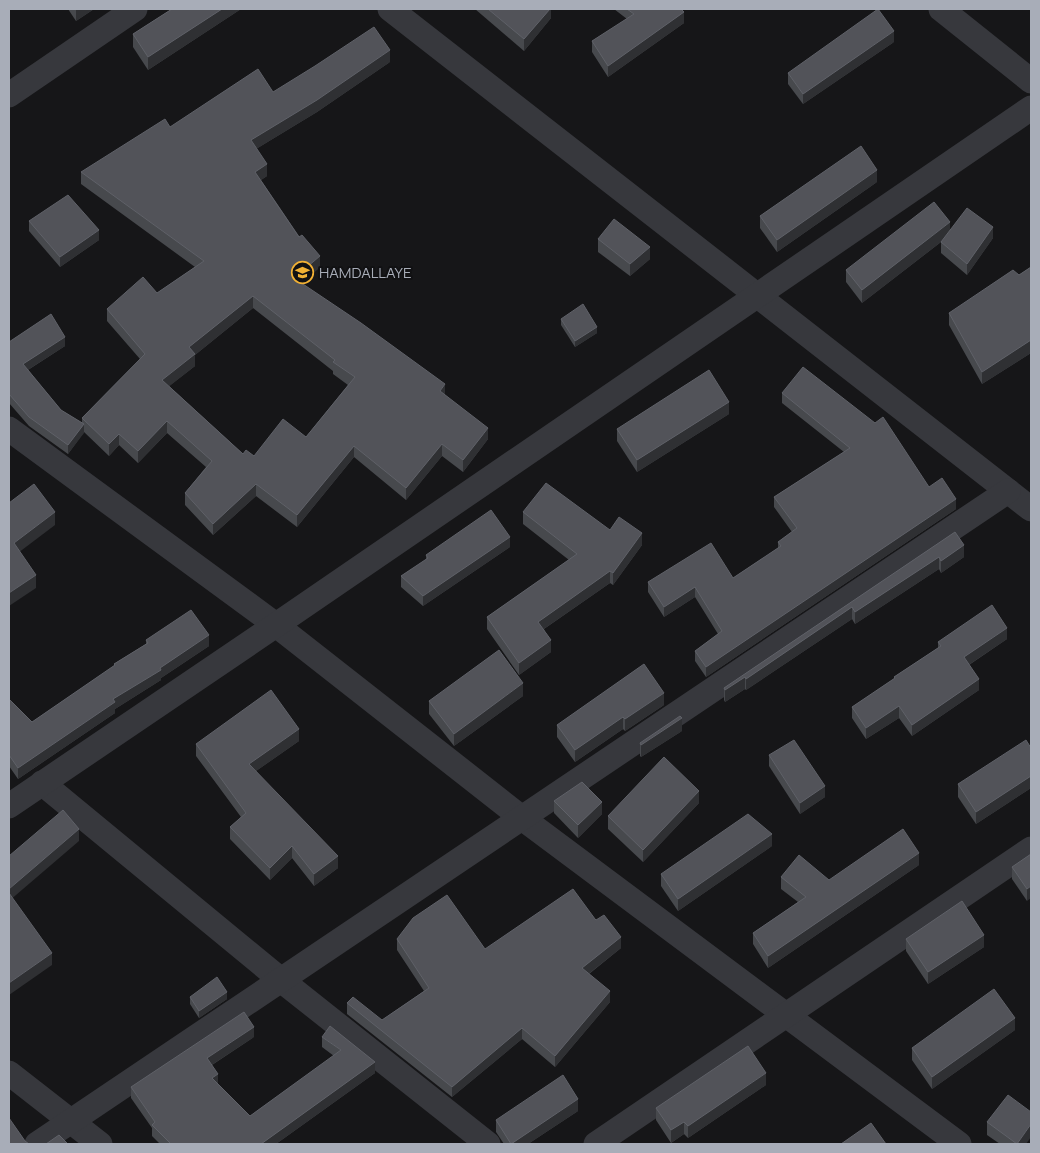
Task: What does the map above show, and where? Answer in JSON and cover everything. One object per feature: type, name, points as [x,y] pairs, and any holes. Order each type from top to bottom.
[{"type":"street","points":[[9,95],[135,9]]},
{"type":"street","points":[[390,9],[1031,509]]},
{"type":"street","points":[[941,9],[1031,81]]},
{"type":"street","points":[[9,806],[1031,108]]},
{"type":"street","points":[[9,429],[276,625],[522,818],[959,1144]]},
{"type":"street","points":[[37,1144],[1008,491]]},
{"type":"street","points":[[42,783],[281,980],[488,1144]]},
{"type":"street","points":[[596,1144],[1031,850]]},
{"type":"street","points":[[9,1073],[100,1144]]},
{"type":"building","points":[[172,9],[222,9],[148,57],[133,34]]},
{"type":"building","points":[[488,9],[550,9],[524,39]]},
{"type":"building","points":[[627,9],[681,9],[684,12],[608,66],[592,41],[634,14]]},
{"type":"building","points":[[878,9],[894,31],[803,94],[788,73]]},
{"type":"building","points":[[374,27],[390,50],[317,100],[251,140],[267,164],[255,172],[299,237],[302,235],[320,256],[294,278],[361,323],[445,384],[440,391],[488,428],[463,460],[442,444],[406,488],[354,446],[297,515],[256,484],[213,524],[185,493],[212,461],[167,421],[138,451],[119,434],[109,444],[82,418],[145,354],[107,309],[143,277],[157,293],[204,261],[81,172],[165,119],[170,127],[258,69],[273,92]],"holes":[[[253,296],[335,360],[333,362],[355,377],[306,437],[283,419],[254,456],[246,450],[243,454],[162,380],[195,354],[189,347]]]},
{"type":"building","points":[[861,146],[877,170],[777,240],[760,216]]},
{"type":"building","points":[[68,195],[99,230],[60,257],[29,221]]},
{"type":"building","points":[[934,202],[950,222],[862,290],[846,270]]},
{"type":"building","points":[[967,208],[993,227],[967,264],[941,242]]},
{"type":"building","points":[[614,219],[650,247],[630,264],[598,239]]},
{"type":"building","points":[[1031,267],[1031,340],[982,372],[949,313],[1013,270],[1019,275]]},
{"type":"building","points":[[583,304],[597,327],[575,341],[561,319]]},
{"type":"building","points":[[51,314],[65,337],[23,364],[61,410],[84,424],[68,445],[29,417],[9,394],[9,342]]},
{"type":"building","points":[[803,367],[875,423],[883,417],[929,487],[942,478],[956,499],[706,667],[695,651],[722,631],[695,587],[664,607],[648,582],[711,543],[733,578],[781,546],[778,542],[797,528],[774,497],[850,448],[782,393]]},
{"type":"building","points":[[709,370],[729,402],[637,460],[617,429]]},
{"type":"building","points":[[546,483],[610,530],[619,517],[642,533],[613,573],[610,571],[538,622],[551,640],[519,663],[487,617],[577,554],[523,512]]},
{"type":"building","points":[[34,484],[55,512],[14,543],[36,575],[9,593],[9,503]]},
{"type":"building","points":[[491,510],[510,537],[423,596],[401,576],[428,558],[426,555]]},
{"type":"building","points":[[955,532],[964,545],[941,561],[939,557],[855,612],[852,607],[746,679],[745,677],[725,690],[724,688]]},
{"type":"building","points":[[992,605],[1007,628],[964,657],[979,679],[912,725],[899,706],[866,728],[852,707],[941,646],[938,642]]},
{"type":"building","points":[[191,610],[209,635],[160,668],[161,670],[113,699],[115,702],[18,768],[9,755],[9,699],[32,722],[114,664],[148,643],[146,640]]},
{"type":"building","points":[[499,650],[523,683],[454,734],[429,701]]},
{"type":"building","points":[[644,664],[664,693],[625,719],[623,717],[575,750],[557,725]]},
{"type":"building","points":[[271,690],[299,729],[249,764],[338,856],[314,874],[292,846],[270,868],[230,827],[246,813],[196,744]]},
{"type":"building","points":[[680,716],[682,718],[641,745],[640,743]]},
{"type":"building","points":[[794,740],[825,786],[800,803],[769,755]]},
{"type":"building","points":[[1026,740],[1031,748],[1031,776],[976,812],[958,784]]},
{"type":"building","points":[[664,757],[699,791],[643,850],[608,816]]},
{"type":"building","points":[[582,782],[602,802],[578,825],[554,801]]},
{"type":"building","points":[[63,810],[79,829],[9,889],[9,856]]},
{"type":"building","points":[[748,814],[772,834],[678,899],[661,874]]},
{"type":"building","points":[[903,829],[919,853],[768,956],[753,933],[806,897],[781,877],[799,855],[829,880]]},
{"type":"building","points":[[1031,854],[1031,886],[1027,889],[1012,867]]},
{"type":"building","points":[[573,889],[596,920],[604,915],[621,937],[582,968],[610,991],[555,1056],[522,1028],[452,1087],[347,1003],[353,997],[382,1020],[429,988],[397,939],[413,918],[447,895],[485,949]]},
{"type":"building","points":[[9,893],[52,953],[9,983]]},
{"type":"building","points":[[962,901],[984,935],[928,972],[906,939]]},
{"type":"building","points":[[217,977],[227,992],[199,1011],[190,997]]},
{"type":"building","points":[[994,989],[1015,1018],[932,1077],[912,1048]]},
{"type":"building","points":[[244,1012],[254,1027],[207,1058],[218,1074],[212,1078],[250,1116],[341,1050],[322,1037],[330,1026],[375,1062],[261,1144],[171,1144],[152,1125],[155,1122],[131,1087]]},
{"type":"building","points":[[748,1046],[766,1073],[688,1126],[684,1122],[671,1130],[656,1108]]},
{"type":"building","points":[[563,1075],[578,1099],[511,1144],[496,1120]]},
{"type":"building","points":[[1008,1095],[1031,1112],[1031,1124],[1017,1144],[987,1122]]},
{"type":"building","points":[[9,1118],[25,1141],[29,1144],[9,1144]]},
{"type":"building","points":[[871,1123],[886,1144],[841,1144]]},
{"type":"building","points":[[59,1135],[68,1144],[46,1144]]},
{"type":"place","name":"HAMDALLAYE","points":[[303,272]]}]
